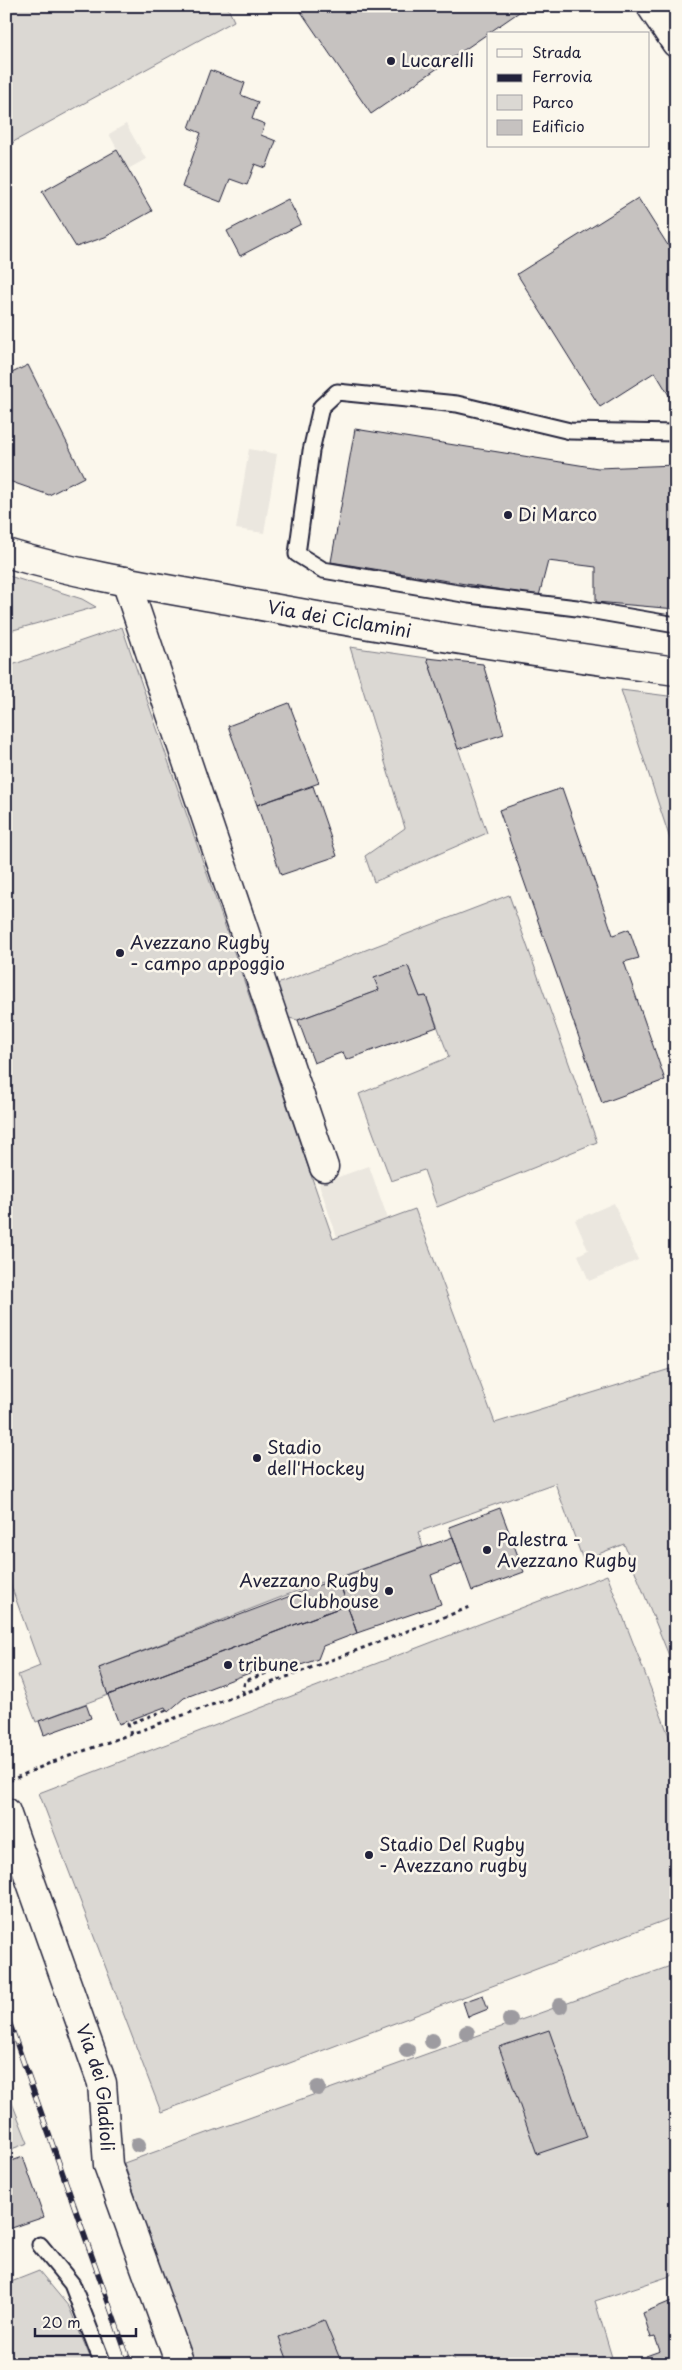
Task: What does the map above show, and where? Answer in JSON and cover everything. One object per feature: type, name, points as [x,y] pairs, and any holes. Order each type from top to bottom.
[{"type":"street","points":[[651,6],[676,43]]},
{"type":"street","name":"Via dei Ciclamini","points":[[6,553],[39,563],[126,582],[417,634],[676,671]]},
{"type":"street","points":[[126,582],[324,1167]]},
{"type":"street","name":"Via dei Gladioli","points":[[6,1812],[102,2083],[108,2165],[180,2364]]},
{"type":"lane","points":[[676,433],[570,431],[456,404],[337,392],[321,407],[311,451],[298,554],[323,570],[470,595],[578,608],[676,625]]},
{"type":"lane","points":[[40,2245],[72,2284],[103,2364]]},
{"type":"path","points":[[6,1782],[50,1763],[242,1694],[473,1606]]},
{"type":"path","points":[[242,1694],[245,1680],[280,1668]]},
{"type":"path","points":[[132,1734],[128,1724],[167,1710]]},
{"type":"shaded area","points":[[126,124],[146,159],[128,169],[109,134]]},
{"type":"shaded area","points":[[249,449],[277,454],[264,533],[236,529]]},
{"type":"shaded area","points":[[369,1166],[388,1219],[337,1237],[319,1184]]},
{"type":"shaded area","points":[[614,1203],[638,1260],[589,1281],[578,1255],[588,1250],[575,1220]]},
{"type":"green space","points":[[6,6],[227,6],[234,21],[15,141],[6,149]]},
{"type":"green space","points":[[6,575],[82,599],[96,607],[6,632]]},
{"type":"green space","points":[[122,627],[333,1239],[415,1209],[495,1423],[670,1369],[676,1384],[676,1673],[624,1544],[583,1560],[555,1483],[418,1532],[423,1547],[338,1578],[315,1584],[99,1668],[108,1695],[36,1722],[18,1675],[40,1666],[6,1572],[6,667]]},
{"type":"green space","points":[[350,647],[427,658],[487,833],[374,882],[365,856],[405,828]]},
{"type":"green space","points":[[621,690],[676,697],[676,857]]},
{"type":"green space","points":[[509,895],[597,1142],[437,1207],[424,1170],[391,1181],[359,1094],[449,1057],[426,996],[420,997],[408,966],[375,978],[379,990],[298,1020],[289,1018],[277,984]]},
{"type":"green space","name":"Stadio Del Rugby - Avezzano rugby","points":[[607,1575],[676,1754],[676,1916],[161,2112],[39,1793]]},
{"type":"green space","points":[[676,1964],[676,2274],[595,2301],[614,2364],[455,2364],[452,2356],[429,2364],[192,2364],[124,2163]]},
{"type":"green space","points":[[6,2088],[28,2143],[6,2151]]},
{"type":"green space","points":[[39,2271],[69,2307],[93,2364],[6,2364],[6,2284]]},
{"type":"building","name":"Lucarelli","points":[[297,6],[523,6],[525,8],[490,32],[487,32],[487,34],[371,114]]},
{"type":"building","points":[[210,70],[245,83],[241,95],[258,102],[252,119],[265,124],[261,135],[276,141],[266,168],[255,164],[247,185],[230,179],[221,202],[182,187],[201,133],[189,128]]},
{"type":"building","points":[[117,150],[152,211],[105,237],[76,247],[42,192]]},
{"type":"building","points":[[638,198],[676,258],[676,407],[655,372],[600,407],[517,274]]},
{"type":"building","points":[[288,199],[301,224],[240,256],[227,231]]},
{"type":"building","points":[[28,365],[84,477],[49,495],[6,480],[6,376]]},
{"type":"building","name":"Di Marco","points":[[355,429],[598,468],[676,465],[676,609],[596,602],[596,567],[548,561],[539,596],[331,562]]},
{"type":"building","points":[[427,658],[483,664],[504,734],[458,749]]},
{"type":"building","points":[[289,703],[319,783],[257,805],[228,726]]},
{"type":"building","points":[[313,786],[337,856],[281,875],[257,805]]},
{"type":"building","points":[[562,788],[613,935],[629,929],[639,958],[624,962],[665,1080],[602,1103],[499,810]]},
{"type":"building","points":[[408,966],[420,997],[426,996],[437,1027],[346,1060],[343,1052],[314,1063],[298,1020],[379,990],[374,978]]},
{"type":"building","name":"Palestra - Avezzano Rugby","points":[[500,1508],[524,1572],[472,1591],[449,1527]]},
{"type":"building","name":"Avezzano Rugby Clubhouse","points":[[453,1537],[462,1563],[431,1575],[441,1604],[357,1633],[338,1578]]},
{"type":"building","points":[[338,1578],[347,1605],[108,1695],[99,1668]]},
{"type":"building","name":"tribune","points":[[347,1605],[357,1633],[323,1646],[318,1659],[281,1672],[278,1662],[184,1698],[168,1712],[165,1707],[119,1724],[108,1695]]},
{"type":"building","points":[[86,1704],[91,1718],[44,1735],[39,1721]]},
{"type":"building","points":[[483,1995],[488,2009],[468,2017],[463,2002]]},
{"type":"building","points":[[549,2030],[587,2137],[537,2154],[499,2047]]},
{"type":"building","points":[[23,2157],[44,2217],[6,2230],[6,2163]]},
{"type":"building","points":[[676,2299],[676,2364],[649,2364],[646,2356],[660,2351],[655,2337],[651,2338],[643,2313]]},
{"type":"building","points":[[324,2320],[342,2364],[289,2364],[279,2337]]},
{"type":"railway","points":[[6,2013],[130,2364]]},
{"type":"place","name":"Lucarelli","points":[[391,61]]},
{"type":"place","name":"Di Marco","points":[[508,515]]},
{"type":"place","name":"Avezzano Rugby - campo appoggio","points":[[120,953]]},
{"type":"place","name":"Stadio dell'Hockey","points":[[257,1458]]},
{"type":"place","name":"Palestra - Avezzano Rugby","points":[[487,1550]]},
{"type":"place","name":"Avezzano Rugby Clubhouse","points":[[389,1591]]},
{"type":"place","name":"tribune","points":[[228,1665]]},
{"type":"place","name":"Stadio Del Rugby - Avezzano rugby","points":[[369,1855]]}]
